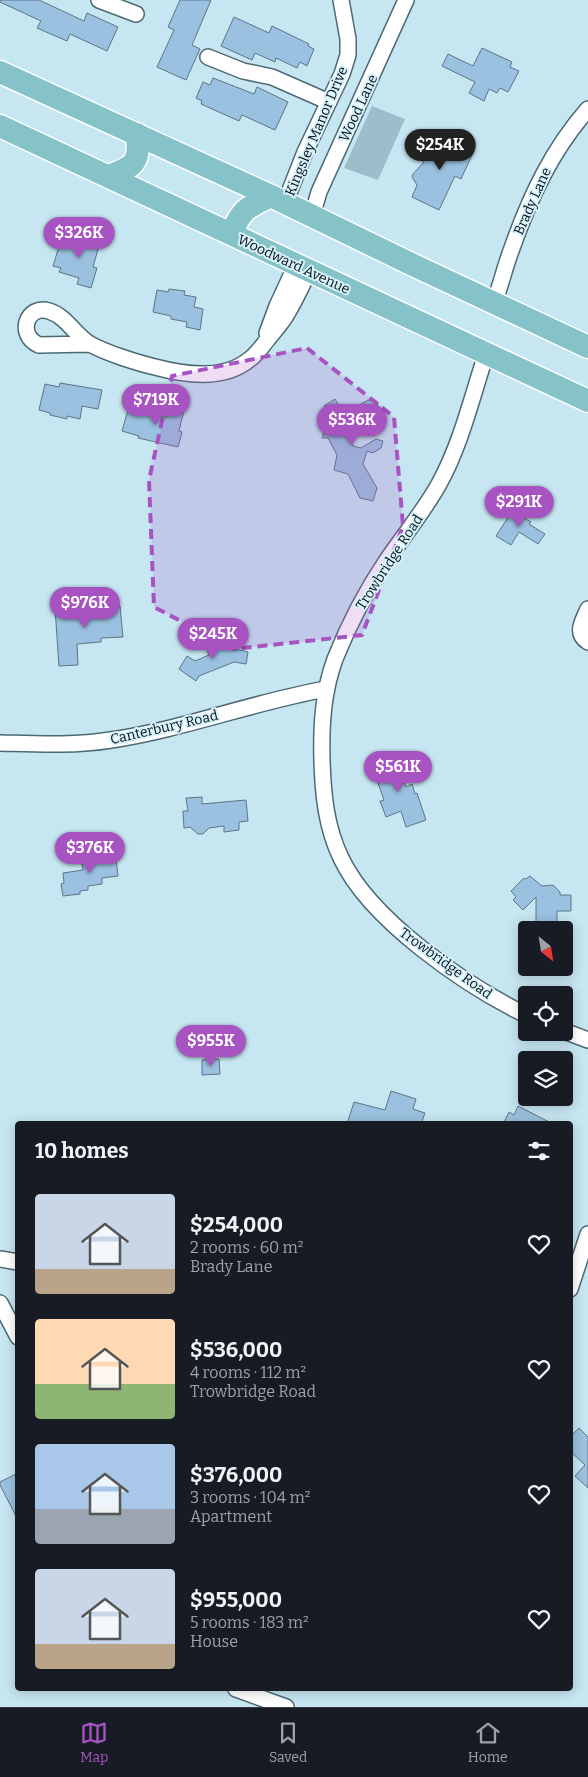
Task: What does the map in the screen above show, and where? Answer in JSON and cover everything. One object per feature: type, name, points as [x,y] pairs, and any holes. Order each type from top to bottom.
[{"type":"main road","points":[[0,72],[137,134],[588,347]]},
{"type":"main road","name":"Woodward Avenue","points":[[0,126],[588,401]]},
{"type":"main road","points":[[109,176],[131,167],[139,152],[137,134]]},
{"type":"main road","points":[[231,234],[245,209],[278,200]]},
{"type":"street","points":[[99,0],[136,14]]},
{"type":"street","name":"Kingsley Manor Drive","points":[[278,200],[330,102],[348,55],[348,39],[341,0]]},
{"type":"street","name":"Wood Lane","points":[[312,216],[319,192],[406,0]]},
{"type":"street","points":[[208,57],[243,71],[272,76],[330,102]]},
{"type":"street","name":"Brady Lane","points":[[494,303],[511,250],[542,176],[569,131],[588,109]]},
{"type":"street","points":[[90,344],[152,366],[184,373],[220,372],[238,367],[250,360],[262,346],[277,306],[302,268]]},
{"type":"street","name":"Trowbridge Road","points":[[486,354],[462,428],[443,475],[432,495],[387,560],[365,596],[341,646],[326,689],[323,706],[322,751],[325,806],[334,842],[348,872],[366,897],[415,942],[466,981],[518,1011]]},
{"type":"street","points":[[588,609],[580,629],[582,636],[588,642]]},
{"type":"street","name":"Canterbury Road","points":[[0,743],[63,744],[111,740],[176,727],[280,698],[326,689]]},
{"type":"street","points":[[573,1034],[588,1040]]},
{"type":"street","points":[[573,1280],[588,1234]]},
{"type":"street","points":[[0,1259],[15,1262]]},
{"type":"street","points":[[0,1303],[15,1331]]},
{"type":"street","points":[[242,1691],[286,1707]]},
{"type":"highlighted area","points":[[307,348],[394,417],[403,526],[362,635],[234,649],[154,607],[149,480],[172,376]]},
{"type":"shaded area","points":[[372,106],[405,119],[378,180],[344,168]]},
{"type":"building","points":[[0,0],[39,0],[84,21],[87,13],[118,27],[107,51],[70,34],[67,41],[37,28],[41,21],[0,2]]},
{"type":"building","points":[[180,0],[211,0],[192,45],[200,49],[186,80],[157,67],[174,30],[168,27]]},
{"type":"building","points":[[234,17],[269,33],[272,26],[309,44],[308,46],[314,49],[307,66],[300,62],[297,68],[276,58],[275,62],[255,53],[252,60],[221,46]]},
{"type":"building","points":[[482,48],[512,62],[510,67],[519,71],[508,92],[500,88],[497,93],[489,89],[484,101],[469,93],[475,82],[442,66],[448,54],[473,66]]},
{"type":"building","points":[[213,78],[254,94],[257,87],[288,102],[275,130],[242,115],[239,121],[201,104],[202,101],[196,98],[203,82],[210,85]]},
{"type":"building","points":[[438,136],[447,141],[448,138],[468,147],[466,150],[473,153],[461,179],[455,176],[439,210],[412,197],[417,185],[412,177],[413,174],[424,162],[420,160],[427,145],[433,148]]},
{"type":"building","points":[[79,232],[93,236],[92,240],[100,242],[93,267],[97,268],[91,288],[77,284],[79,278],[59,272],[61,268],[53,266],[60,243],[74,247]]},
{"type":"building","points":[[169,289],[185,291],[184,295],[196,297],[194,307],[203,309],[200,330],[186,327],[187,322],[171,319],[171,316],[153,312],[157,290],[168,292]]},
{"type":"building","points":[[60,383],[102,390],[98,409],[82,406],[80,419],[67,416],[67,419],[39,410],[45,384],[59,387]]},
{"type":"building","points":[[335,399],[344,414],[368,400],[378,403],[375,412],[344,429],[353,446],[361,448],[376,439],[383,441],[381,448],[373,453],[367,451],[363,464],[377,488],[373,501],[360,498],[348,474],[334,470],[337,455],[328,438],[322,438],[329,414],[324,406]]},
{"type":"building","points":[[170,405],[184,410],[179,431],[182,432],[178,447],[138,438],[139,436],[122,431],[128,410],[135,412],[135,409],[166,418]]},
{"type":"building","points":[[520,504],[529,510],[524,518],[531,522],[529,524],[545,534],[538,544],[519,532],[511,545],[496,536],[511,513],[514,514]]},
{"type":"building","points":[[98,605],[99,608],[120,606],[123,637],[101,638],[101,642],[77,644],[78,665],[59,666],[55,608]]},
{"type":"building","points":[[227,640],[230,648],[248,652],[246,664],[234,662],[199,676],[196,681],[179,669],[187,656],[195,661],[209,655],[206,648]]},
{"type":"building","points":[[391,753],[395,765],[398,764],[406,787],[412,784],[415,794],[417,793],[426,820],[406,827],[401,811],[386,817],[380,801],[384,800],[374,772],[381,769],[378,758]]},
{"type":"building","points":[[202,797],[202,804],[246,800],[248,821],[239,822],[239,830],[224,832],[224,826],[209,828],[203,834],[198,834],[190,827],[184,828],[183,811],[188,811],[186,798]]},
{"type":"building","points":[[108,852],[110,859],[116,858],[118,876],[102,878],[102,884],[88,886],[88,890],[80,891],[80,894],[63,896],[61,884],[64,883],[63,873],[83,870],[81,859],[96,857],[95,854]]},
{"type":"building","points":[[530,876],[542,886],[553,885],[560,892],[560,895],[571,895],[571,911],[557,911],[557,921],[536,921],[536,897],[523,910],[513,900],[516,897],[511,891],[524,878],[526,879]]},
{"type":"building","points":[[219,1059],[220,1074],[202,1075],[202,1060]]},
{"type":"building","points":[[391,1091],[416,1099],[413,1109],[425,1113],[422,1121],[348,1121],[354,1102],[385,1110]]},
{"type":"building","points":[[518,1106],[547,1121],[504,1121],[509,1112],[514,1115]]},
{"type":"building","points":[[579,1428],[588,1437],[588,1488],[575,1476],[585,1465],[573,1454],[573,1434]]},
{"type":"building","points":[[15,1474],[15,1514],[0,1485],[0,1482]]}]
